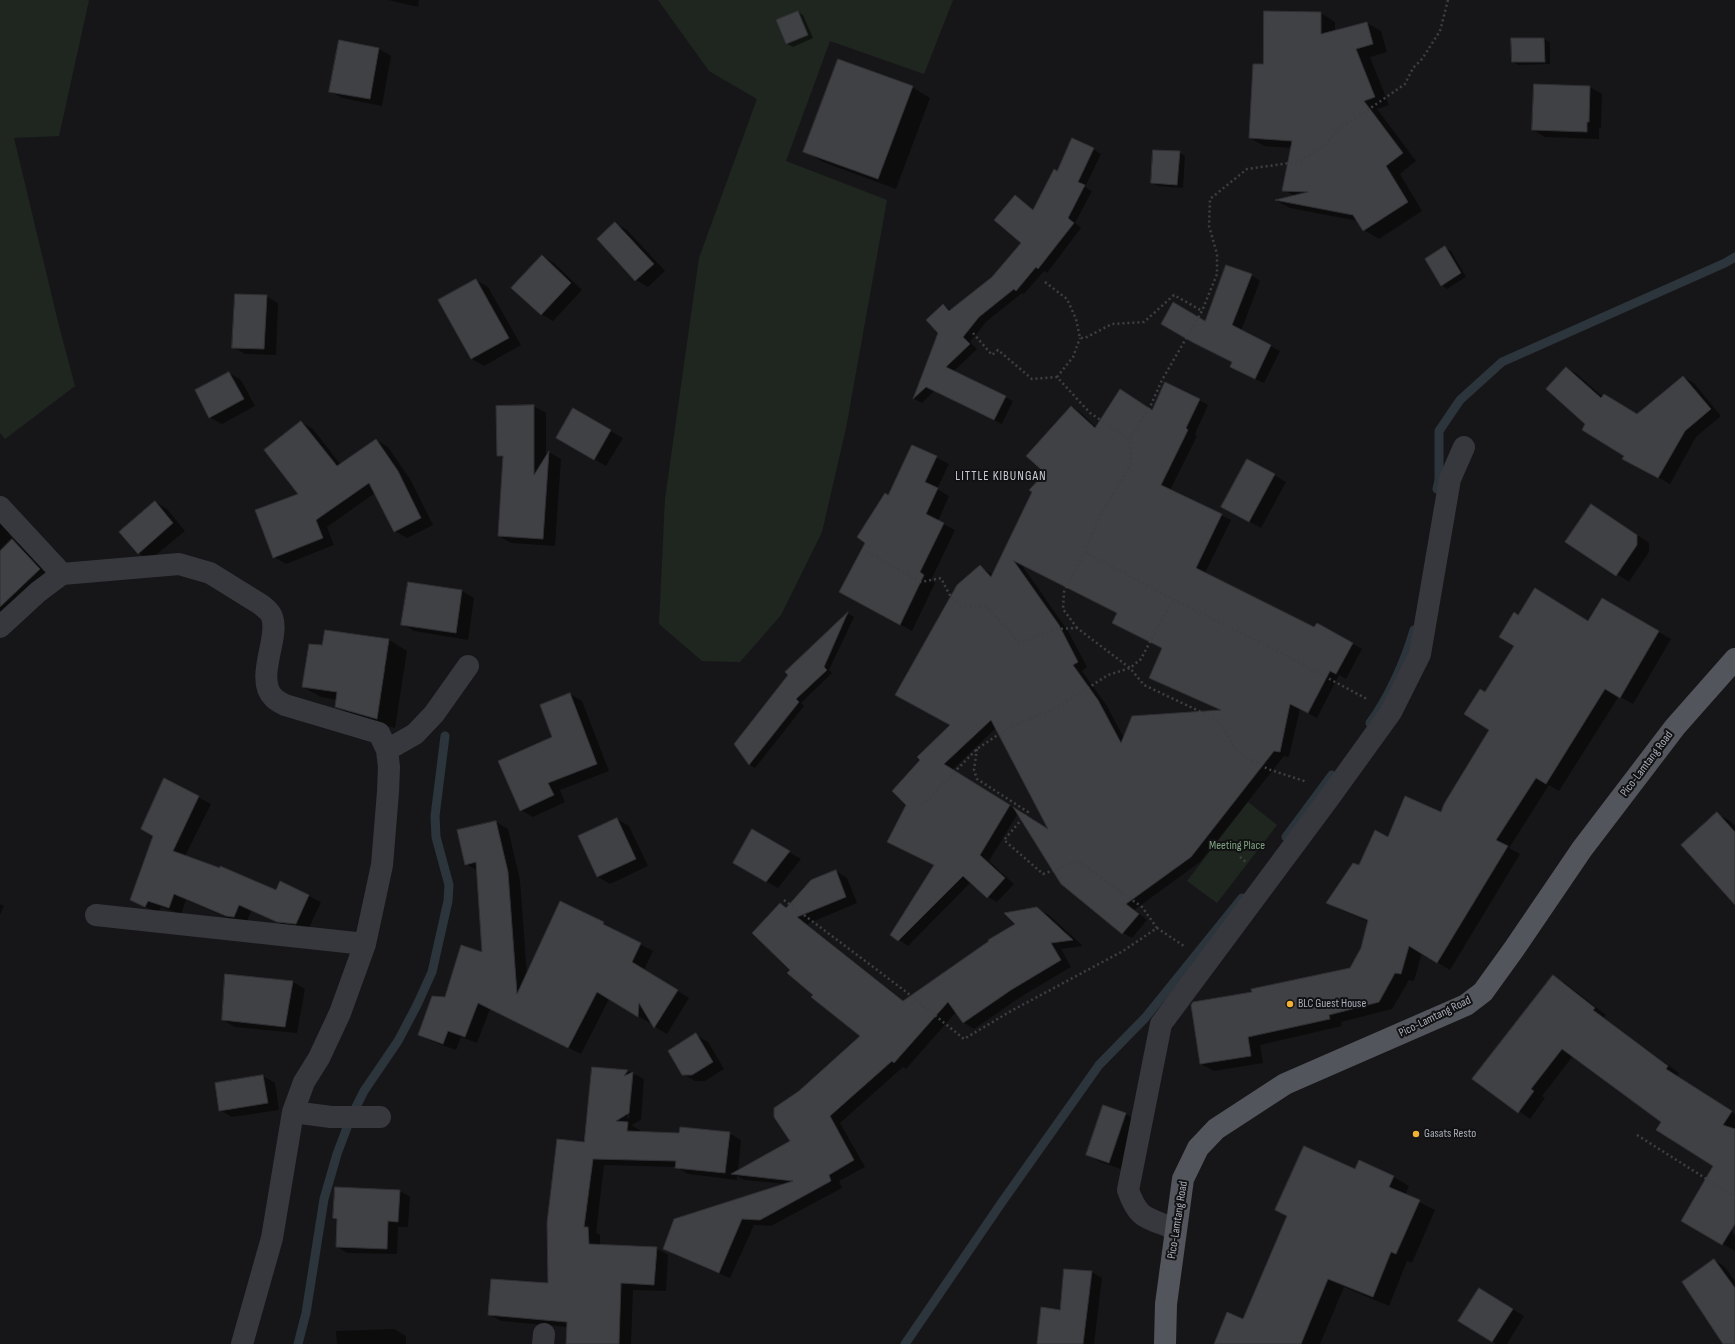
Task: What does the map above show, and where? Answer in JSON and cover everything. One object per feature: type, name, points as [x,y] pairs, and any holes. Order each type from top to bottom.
[{"type":"main road","name":"Pico-Lamtang Road","points":[[1165,1344],[1166,1304],[1183,1179],[1198,1148],[1216,1129],[1285,1084],[1466,1005],[1483,992],[1582,848],[1675,727],[1735,659]]},
{"type":"street","points":[[1175,1229],[1141,1215],[1134,1207],[1128,1190],[1161,1024],[1391,712],[1420,654],[1450,479],[1464,447]]},
{"type":"street","points":[[0,507],[62,574]]},
{"type":"street","points":[[0,627],[38,592],[62,574],[179,564],[210,573],[267,609],[272,616],[274,624],[267,669],[267,683],[269,692],[274,699],[284,705],[379,733],[387,750],[389,774],[382,865],[365,944],[340,1013],[319,1058],[304,1082],[294,1112],[272,1238],[242,1344]]},
{"type":"street","points":[[387,750],[415,734],[434,714],[468,666]]},
{"type":"street","points":[[96,915],[365,944]]},
{"type":"street","points":[[294,1112],[331,1117],[380,1117]]},
{"type":"path","points":[[1305,781],[1268,769],[1242,755],[1234,747],[1218,720],[1144,686],[1130,668],[1077,628],[1062,609],[1064,592],[1085,552],[1099,517],[1131,464],[1130,440],[1150,407],[1162,380],[1202,311],[1217,274],[1218,254],[1209,226],[1210,199],[1247,169],[1297,162],[1325,146],[1340,127],[1362,114],[1405,84],[1414,68],[1422,59],[1440,31],[1448,0]]},
{"type":"path","points":[[973,333],[992,355],[998,350],[1032,379],[1057,377],[1073,357],[1080,338],[1076,320],[1067,299],[1045,282]]},
{"type":"path","points":[[1080,338],[1085,338],[1112,324],[1144,322],[1174,295],[1202,311]]},
{"type":"path","points":[[1057,377],[1090,413],[1130,440]]},
{"type":"path","points":[[867,552],[921,582],[941,578],[953,601],[969,608],[986,606],[1019,642],[1026,641],[1055,628],[1077,628]]},
{"type":"path","points":[[1085,552],[1174,600],[1275,650],[1363,697]]},
{"type":"path","points":[[922,805],[977,749],[1008,728],[1060,706],[1108,675],[1130,668],[1141,659],[1163,617],[1174,600]]},
{"type":"path","points":[[977,749],[974,770],[977,779],[1028,812],[1004,840],[1043,874],[1078,861],[1142,907],[1157,928],[1182,944]]},
{"type":"path","points":[[1240,857],[1248,863]]},
{"type":"path","points":[[784,900],[906,991],[964,1039],[1011,1011],[1123,951],[1157,928]]},
{"type":"path","points":[[1637,1135],[1735,1197]]},
{"type":"green space","points":[[0,0],[89,0],[59,136],[14,138],[59,326],[75,386],[5,439],[0,433]]},
{"type":"green space","points":[[658,0],[953,0],[924,74],[830,41],[786,161],[887,200],[846,428],[822,532],[781,615],[740,662],[702,661],[659,624],[665,499],[699,258],[757,99],[709,71]]},
{"type":"green space","name":"Meeting Place","points":[[1248,802],[1277,825],[1217,903],[1187,881]]},
{"type":"building","points":[[798,11],[808,35],[786,44],[776,20]]},
{"type":"building","points":[[1264,11],[1321,12],[1321,34],[1367,22],[1373,44],[1356,49],[1375,97],[1364,101],[1403,153],[1386,166],[1408,202],[1363,231],[1353,215],[1275,200],[1308,192],[1282,191],[1292,141],[1249,138],[1253,64],[1263,64]]},
{"type":"building","points":[[1511,38],[1544,38],[1545,62],[1512,62]]},
{"type":"building","points":[[339,40],[379,48],[370,99],[329,92]]},
{"type":"building","points":[[838,59],[913,86],[878,179],[803,152]]},
{"type":"building","points":[[1534,84],[1590,86],[1589,122],[1587,122],[1587,132],[1532,130]]},
{"type":"building","points":[[1072,138],[1094,148],[1078,182],[1085,185],[1068,218],[1074,223],[1038,269],[1036,267],[1016,291],[1014,289],[979,317],[963,337],[970,344],[946,367],[1006,396],[994,420],[926,387],[913,399],[938,333],[926,320],[943,304],[949,311],[992,277],[1021,243],[994,220],[1015,195],[1033,210],[1054,169],[1057,171]]},
{"type":"building","points":[[1153,150],[1180,151],[1177,185],[1151,183]]},
{"type":"building","points":[[615,222],[654,264],[635,281],[597,239]]},
{"type":"building","points":[[1445,246],[1461,273],[1441,286],[1425,259]]},
{"type":"building","points":[[542,255],[571,283],[541,315],[511,288]]},
{"type":"building","points":[[1226,265],[1252,274],[1232,325],[1271,345],[1255,379],[1230,367],[1232,362],[1192,342],[1161,324],[1173,302],[1205,321]]},
{"type":"building","points":[[476,279],[509,338],[471,359],[438,300]]},
{"type":"building","points":[[235,294],[267,295],[264,349],[232,348]]},
{"type":"building","points":[[1566,367],[1601,398],[1604,394],[1637,414],[1683,376],[1711,409],[1685,431],[1658,478],[1622,459],[1624,456],[1582,430],[1585,424],[1546,389]]},
{"type":"building","points":[[229,372],[244,399],[209,418],[195,390]]},
{"type":"building","points":[[1165,382],[1200,399],[1186,428],[1188,430],[1161,485],[1222,514],[1196,568],[1314,627],[1317,623],[1353,643],[1336,674],[1330,671],[1308,713],[1290,704],[1280,752],[1274,751],[1191,857],[1126,904],[1139,914],[1122,934],[1061,884],[1013,807],[1048,829],[991,720],[944,764],[1010,805],[980,855],[1005,878],[987,898],[963,876],[898,941],[890,935],[934,865],[887,842],[906,805],[892,791],[920,760],[917,757],[950,725],[895,695],[957,585],[980,565],[991,577],[1032,492],[1029,490],[1045,473],[1026,456],[1071,406],[1095,428],[1120,389],[1152,410]],"holes":[[[1014,561],[1117,613],[1112,623],[1162,648],[1149,678],[1221,710],[1132,716],[1121,743],[1098,700],[1073,665],[1078,662],[1059,625]]]},
{"type":"building","points":[[534,405],[534,475],[549,451],[543,539],[498,536],[503,456],[497,456],[496,406]]},
{"type":"building","points":[[573,408],[611,430],[594,460],[556,438]]},
{"type":"building","points":[[301,421],[337,466],[376,439],[398,471],[421,518],[394,532],[369,483],[316,520],[323,538],[273,558],[255,510],[298,494],[264,450]]},
{"type":"building","points":[[912,445],[937,456],[925,482],[938,488],[926,514],[944,523],[920,572],[924,575],[900,625],[839,592],[865,543],[857,537],[885,493],[888,495]]},
{"type":"building","points":[[1247,459],[1275,474],[1249,522],[1221,507]]},
{"type":"building","points":[[155,501],[173,523],[138,554],[119,532]]},
{"type":"building","points":[[1591,504],[1637,535],[1637,545],[1616,576],[1565,542]]},
{"type":"building","points":[[12,539],[40,569],[0,607],[0,551]]},
{"type":"building","points":[[408,582],[462,590],[456,633],[401,625]]},
{"type":"building","points":[[1535,588],[1588,621],[1602,598],[1659,631],[1620,698],[1605,689],[1546,784],[1536,778],[1496,840],[1508,846],[1437,963],[1409,946],[1401,974],[1395,973],[1379,1002],[1329,1015],[1330,1019],[1248,1037],[1251,1056],[1200,1064],[1191,1005],[1193,1002],[1252,992],[1251,989],[1350,968],[1361,948],[1368,920],[1326,903],[1353,863],[1359,865],[1375,830],[1388,837],[1405,796],[1441,812],[1444,804],[1489,730],[1464,714],[1480,689],[1485,692],[1514,646],[1499,637],[1514,612],[1518,615]]},
{"type":"building","points":[[848,612],[824,667],[827,670],[796,699],[799,702],[749,765],[734,744],[788,675],[785,672]]},
{"type":"building","points":[[325,630],[389,639],[377,719],[335,707],[337,692],[302,687],[309,644],[322,645]]},
{"type":"building","points":[[570,693],[597,764],[548,783],[554,795],[520,811],[498,761],[552,737],[540,705]]},
{"type":"building","points":[[164,778],[199,796],[173,851],[220,868],[220,866],[276,890],[280,881],[309,895],[296,924],[277,922],[239,905],[234,917],[226,916],[174,894],[169,908],[148,901],[145,907],[130,900],[153,836],[141,829]]},
{"type":"building","points":[[1717,812],[1735,832],[1735,905],[1681,845]]},
{"type":"building","points":[[617,818],[636,859],[597,877],[578,836]]},
{"type":"building","points":[[496,821],[508,872],[517,994],[560,901],[604,922],[603,924],[641,943],[632,962],[678,990],[654,1028],[639,1003],[638,1017],[597,992],[568,1048],[478,1003],[465,1037],[448,1031],[443,1044],[418,1035],[432,996],[445,997],[461,945],[482,952],[476,862],[465,865],[457,830]]},
{"type":"building","points":[[752,829],[790,851],[766,882],[733,863]]},
{"type":"building","points":[[836,870],[846,897],[797,917],[903,1001],[989,941],[988,940],[1015,924],[1004,913],[1037,907],[1073,940],[1051,943],[1061,960],[1011,990],[963,1023],[948,1002],[894,1063],[892,1061],[830,1116],[854,1160],[829,1175],[831,1181],[760,1220],[742,1219],[719,1273],[663,1249],[674,1219],[793,1181],[731,1174],[790,1141],[774,1117],[774,1108],[799,1091],[860,1036],[811,997],[813,995],[787,973],[790,970],[752,933],[780,903],[786,908],[811,880]]},
{"type":"building","points":[[225,974],[293,981],[285,1027],[222,1020]]},
{"type":"building","points":[[1553,975],[1595,1008],[1593,1010],[1668,1066],[1666,1069],[1732,1111],[1723,1125],[1735,1129],[1735,1224],[1722,1245],[1681,1221],[1713,1166],[1656,1130],[1661,1122],[1562,1049],[1531,1089],[1534,1091],[1518,1113],[1472,1079]]},
{"type":"building","points":[[696,1033],[713,1062],[692,1075],[682,1075],[668,1051]]},
{"type":"building","points":[[592,1067],[628,1070],[624,1076],[633,1072],[629,1113],[616,1121],[628,1122],[627,1131],[679,1133],[680,1127],[730,1132],[725,1173],[675,1168],[676,1161],[593,1159],[584,1227],[588,1227],[589,1244],[657,1247],[654,1285],[621,1283],[619,1344],[566,1344],[567,1322],[488,1315],[491,1279],[548,1283],[547,1223],[557,1139],[584,1142]]},
{"type":"building","points":[[263,1075],[268,1103],[219,1111],[215,1083]]},
{"type":"building","points":[[1103,1105],[1126,1113],[1109,1163],[1086,1155]]},
{"type":"building","points":[[1304,1146],[1355,1169],[1359,1160],[1394,1176],[1389,1187],[1420,1200],[1396,1254],[1391,1252],[1373,1297],[1328,1279],[1301,1344],[1214,1344],[1227,1312],[1243,1319],[1287,1216],[1275,1210]]},
{"type":"building","points":[[335,1187],[400,1190],[398,1222],[388,1221],[387,1249],[336,1247],[337,1219],[333,1218]]},
{"type":"building","points":[[1714,1259],[1735,1288],[1735,1344],[1723,1344],[1682,1282]]},
{"type":"building","points":[[1064,1269],[1092,1271],[1083,1344],[1037,1344],[1041,1307],[1060,1310]]},
{"type":"building","points":[[1479,1288],[1513,1309],[1492,1342],[1458,1321]]},
{"type":"waterway","points":[[1437,489],[1439,480],[1439,431],[1460,400],[1502,362],[1725,263],[1735,257]]},
{"type":"waterway","points":[[1370,723],[1384,702],[1396,678],[1414,630]]},
{"type":"waterway","points":[[298,1344],[306,1313],[324,1199],[337,1154],[351,1117],[364,1091],[398,1041],[432,972],[448,901],[449,885],[436,837],[435,816],[445,736]]},
{"type":"waterway","points":[[1286,837],[1332,775]]},
{"type":"waterway","points":[[905,1344],[1002,1202],[1099,1065],[1145,1018],[1242,898]]},
{"type":"place","name":"BLC Guest House","points":[[1290,1004]]},
{"type":"place","name":"Gasats Resto","points":[[1416,1134]]},
{"type":"district","name":"LITTLE KIBUNGAN","points":[[1001,477]]}]
